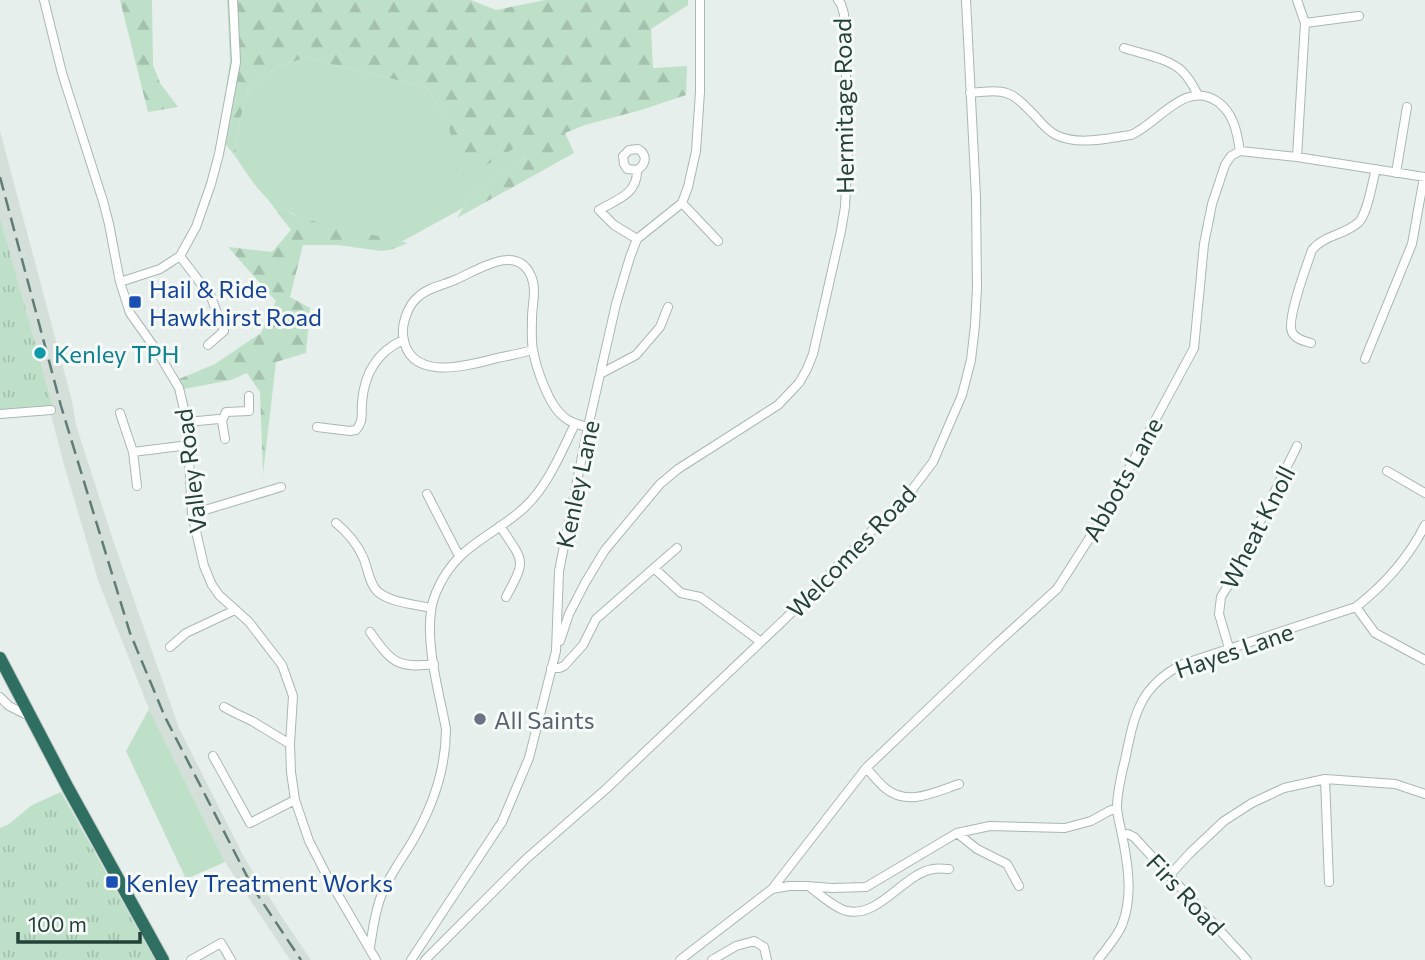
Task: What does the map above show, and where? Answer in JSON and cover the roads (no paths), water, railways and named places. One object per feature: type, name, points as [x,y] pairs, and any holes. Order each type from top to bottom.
[{"type":"highway","points":[[0,658],[163,960]]},
{"type":"street","name":"Valley Road","points":[[44,0],[62,73],[109,224],[120,282],[130,313],[179,388],[187,422],[192,514],[204,566],[219,595],[249,622],[282,665],[293,696],[290,744],[295,800],[309,841],[321,865],[376,960]]},
{"type":"street","points":[[120,282],[160,269],[180,256],[196,227],[219,154],[236,62],[233,0]]},
{"type":"street","points":[[637,170],[634,187],[627,195],[598,210],[614,225],[637,239],[682,203],[688,187],[696,151],[700,92],[700,0]]},
{"type":"street","name":"Hermitage Road","points":[[556,650],[569,614],[605,550],[660,484],[678,469],[778,405],[799,383],[807,369],[845,207],[848,149],[844,14],[838,0]]},
{"type":"street","name":"Welcomes Road","points":[[425,960],[526,859],[606,789],[761,642],[881,522],[933,462],[962,395],[971,360],[975,325],[975,177],[966,0]]},
{"type":"street","points":[[1297,0],[1305,23],[1297,158]]},
{"type":"street","points":[[1305,23],[1359,16]]},
{"type":"street","points":[[1124,48],[1173,65],[1182,71],[1198,95]]},
{"type":"street","points":[[970,93],[990,91],[1012,94],[1055,135],[1087,141],[1131,135],[1178,102],[1198,95],[1214,100],[1228,111],[1238,134],[1240,151],[1425,177],[1412,244],[1365,359]]},
{"type":"street","points":[[1396,173],[1407,107]]},
{"type":"street","name":"Abbots Lane","points":[[772,890],[866,768],[1057,589],[1103,517],[1194,348],[1204,244],[1212,204],[1225,165],[1231,156],[1240,151]]},
{"type":"street","points":[[1311,343],[1298,339],[1291,332],[1290,318],[1312,250],[1324,239],[1358,223],[1364,215],[1376,169]]},
{"type":"street","points":[[682,203],[718,241]]},
{"type":"street","name":"Kenley Lane","points":[[411,960],[502,822],[529,758],[556,650],[559,571],[588,428],[616,304],[637,239]]},
{"type":"street","points":[[180,256],[211,298],[224,331],[208,345]]},
{"type":"street","points":[[533,350],[458,368],[443,368],[422,364],[415,358],[403,340],[403,330],[410,307],[418,297],[483,265],[517,261],[524,265],[534,285],[533,350],[547,394],[558,412],[575,424],[588,428]]},
{"type":"street","points":[[600,374],[636,355],[660,327],[668,307]]},
{"type":"street","points":[[317,427],[356,430],[362,421],[363,389],[370,369],[391,345],[403,340]]},
{"type":"street","points":[[225,439],[222,421],[226,412],[248,411],[249,396]]},
{"type":"street","points":[[0,414],[51,410]]},
{"type":"street","points":[[120,413],[133,452],[137,486]]},
{"type":"street","points":[[187,422],[222,421]]},
{"type":"street","points":[[370,947],[378,904],[425,816],[438,785],[446,745],[446,729],[429,632],[431,608],[445,574],[458,556],[525,507],[545,483],[575,424]]},
{"type":"street","points":[[133,452],[188,445]]},
{"type":"street","name":"Wheat Knoll","points":[[1230,648],[1219,614],[1221,597],[1249,552],[1297,446]]},
{"type":"street","points":[[1387,471],[1425,493]]},
{"type":"street","points":[[192,514],[281,487]]},
{"type":"street","points":[[427,494],[458,556]]},
{"type":"street","points":[[336,523],[356,545],[373,587],[379,593],[431,608]]},
{"type":"street","name":"Hayes Lane","points":[[1098,960],[1121,927],[1129,897],[1129,872],[1117,808],[1119,785],[1135,716],[1153,684],[1183,664],[1356,607],[1371,595],[1422,538],[1425,525]]},
{"type":"street","points":[[500,526],[520,557],[521,569],[506,597]]},
{"type":"street","points":[[551,668],[564,666],[583,645],[596,619],[677,548]]},
{"type":"street","points":[[654,568],[681,593],[700,597],[761,642]]},
{"type":"street","points":[[1356,607],[1375,633],[1425,660]]},
{"type":"street","points":[[170,647],[186,633],[235,610]]},
{"type":"street","points":[[370,632],[385,653],[400,663],[413,667],[434,664]]},
{"type":"street","points":[[0,697],[9,706],[31,718]]},
{"type":"street","points":[[224,707],[290,744]]},
{"type":"street","points":[[213,756],[250,822],[295,800]]},
{"type":"street","points":[[866,768],[886,789],[906,797],[923,796],[959,784]]},
{"type":"street","points":[[1169,876],[1224,821],[1252,803],[1284,788],[1325,779],[1395,784],[1425,794]]},
{"type":"street","points":[[1325,779],[1329,882]]},
{"type":"street","points":[[683,960],[772,890],[789,886],[866,887],[957,833],[990,826],[1065,828],[1091,821],[1117,808]]},
{"type":"street","points":[[957,833],[976,849],[1007,864],[1019,886]]},
{"type":"street","name":"Firs Road","points":[[1122,835],[1134,837],[1247,960]]},
{"type":"street","points":[[807,886],[844,911],[857,911],[882,903],[906,882],[931,869],[949,869]]},
{"type":"street","points":[[712,960],[736,946],[754,941],[764,947],[767,960]]},
{"type":"street","points":[[191,960],[221,943],[231,960]]},
{"type":"railway","points":[[0,177],[61,406],[130,633],[165,717],[253,888],[301,960]]},
{"type":"place","name":"Hail & Ride Hawkhirst Road","points":[[135,302]]},
{"type":"place","name":"Kenley TPH","points":[[40,353]]},
{"type":"place","name":"All Saints","points":[[480,719]]},
{"type":"place","name":"Kenley Treatment Works","points":[[112,882]]}]
